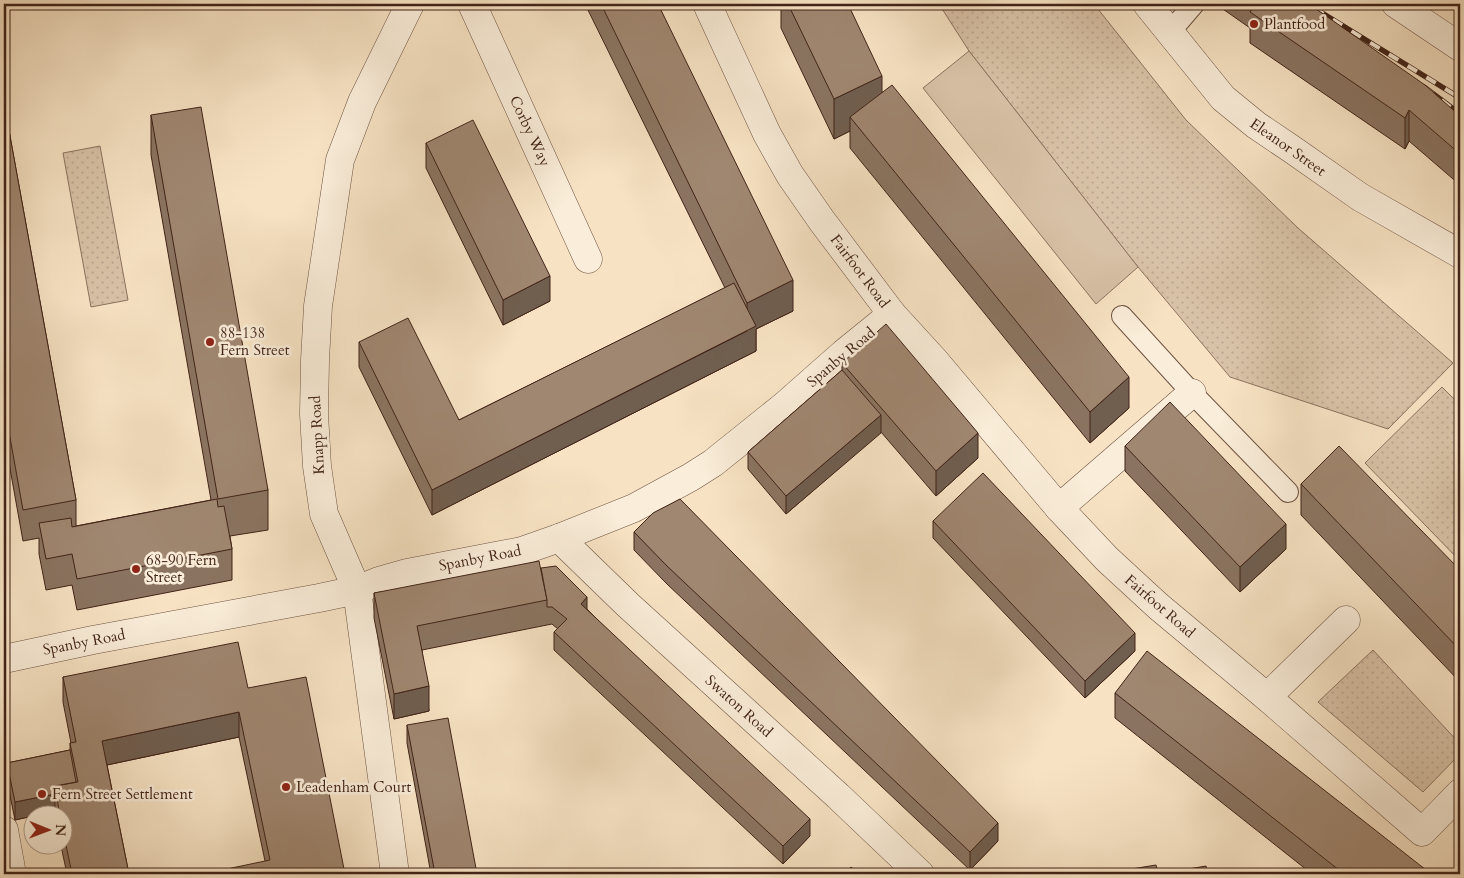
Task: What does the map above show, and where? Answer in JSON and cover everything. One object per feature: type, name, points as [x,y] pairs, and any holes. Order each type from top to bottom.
[{"type":"street","name":"Knapp Road","points":[[395,874],[358,590],[324,514],[314,414],[318,306],[340,160],[362,102],[410,4]]},
{"type":"street","name":"Corby Way","points":[[472,4],[588,259]]},
{"type":"street","name":"Fairfoot Road","points":[[707,4],[766,134],[790,175],[822,221],[892,314],[1059,508],[1107,559],[1158,606],[1267,697],[1422,832],[1460,793]]},
{"type":"street","name":"Eleanor Street","points":[[1146,4],[1223,98],[1256,126],[1360,198],[1460,254]]},
{"type":"street","points":[[1396,4],[1460,47]]},
{"type":"street","name":"Spanby Road","points":[[4,658],[358,590],[379,581],[407,573],[522,551],[559,538],[634,508],[713,463],[784,406],[892,314]]},
{"type":"street","points":[[1059,508],[1192,393]]},
{"type":"street","name":"Swaton Road","points":[[559,538],[628,605],[838,796],[920,874]]},
{"type":"street","points":[[1267,697],[1346,620]]},
{"type":"street","points":[[4,830],[12,874]]},
{"type":"lane","points":[[1170,32],[1194,4]]},
{"type":"lane","points":[[1122,316],[1192,393],[1288,492]]},
{"type":"shaded area","points":[[939,4],[1094,4],[1186,120],[1298,228],[1453,363],[1388,429],[1230,377],[1138,267],[969,51]]},
{"type":"shaded area","points":[[969,51],[1138,267],[1096,304],[923,88]]},
{"type":"shaded area","points":[[100,146],[128,300],[91,307],[63,153]]},
{"type":"shaded area","points":[[1442,387],[1460,405],[1460,561],[1365,463]]},
{"type":"shaded area","points":[[1373,650],[1460,744],[1460,754],[1423,792],[1318,702]]},
{"type":"building","points":[[601,4],[658,4],[793,280],[747,303]]},
{"type":"building","points":[[788,4],[848,4],[882,76],[834,99]]},
{"type":"building","points":[[1255,4],[1309,4],[1425,85],[1460,116],[1460,154],[1409,110],[1405,118],[1250,12]]},
{"type":"building","points":[[892,85],[1129,377],[1090,412],[850,117]]},
{"type":"building","points":[[4,103],[76,500],[23,510],[4,404]]},
{"type":"building","name":"88-138 Fern Street","points":[[201,107],[268,490],[218,499],[151,115]]},
{"type":"building","points":[[473,120],[550,276],[503,300],[426,143]]},
{"type":"building","points":[[734,283],[756,326],[432,490],[359,342],[408,318],[459,420]]},
{"type":"building","points":[[886,324],[978,433],[936,471],[842,363]]},
{"type":"building","points":[[842,370],[881,415],[786,496],[748,452]]},
{"type":"building","points":[[1170,402],[1286,524],[1240,567],[1125,446]]},
{"type":"building","points":[[1339,446],[1460,570],[1460,650],[1301,484]]},
{"type":"building","points":[[983,473],[1135,633],[1085,681],[933,521]]},
{"type":"building","points":[[217,499],[218,507],[224,506],[232,549],[77,579],[72,554],[46,559],[39,523],[71,518],[72,527]]},
{"type":"building","points":[[680,499],[998,823],[970,852],[667,566],[634,532],[653,513]]},
{"type":"building","points":[[539,561],[547,600],[417,626],[429,686],[394,694],[374,593]]},
{"type":"building","points":[[556,566],[587,597],[581,604],[810,819],[783,846],[554,632],[567,619],[552,607],[547,607],[541,568]]},
{"type":"building","name":"Leadenham Court","points":[[238,642],[248,688],[306,677],[345,874],[203,874],[270,860],[239,712],[102,741],[129,874],[72,874],[68,856],[72,856],[72,806],[58,806],[55,786],[78,782],[70,743],[76,742],[63,677]]},
{"type":"building","points":[[1147,651],[1432,874],[1344,874],[1115,693]]},
{"type":"building","points":[[448,718],[477,874],[435,874],[407,725]]},
{"type":"building","points":[[70,750],[76,782],[55,786],[55,794],[15,802],[7,763]]},
{"type":"building","points":[[1156,865],[1158,874],[1101,874]]},
{"type":"building","points":[[1206,866],[1208,874],[1160,874]]},
{"type":"building","points":[[851,867],[859,874],[844,874]]},
{"type":"railway","points":[[1314,8],[1460,98]]},
{"type":"railway","points":[[1424,87],[1460,114]]},
{"type":"place","name":"Plantfood","points":[[1254,24]]},
{"type":"place","name":"88-138 Fern Street","points":[[210,342]]},
{"type":"place","name":"68-90 Fern Street","points":[[136,569]]},
{"type":"place","name":"Leadenham Court","points":[[286,787]]},
{"type":"place","name":"Fern Street Settlement","points":[[42,794]]}]
